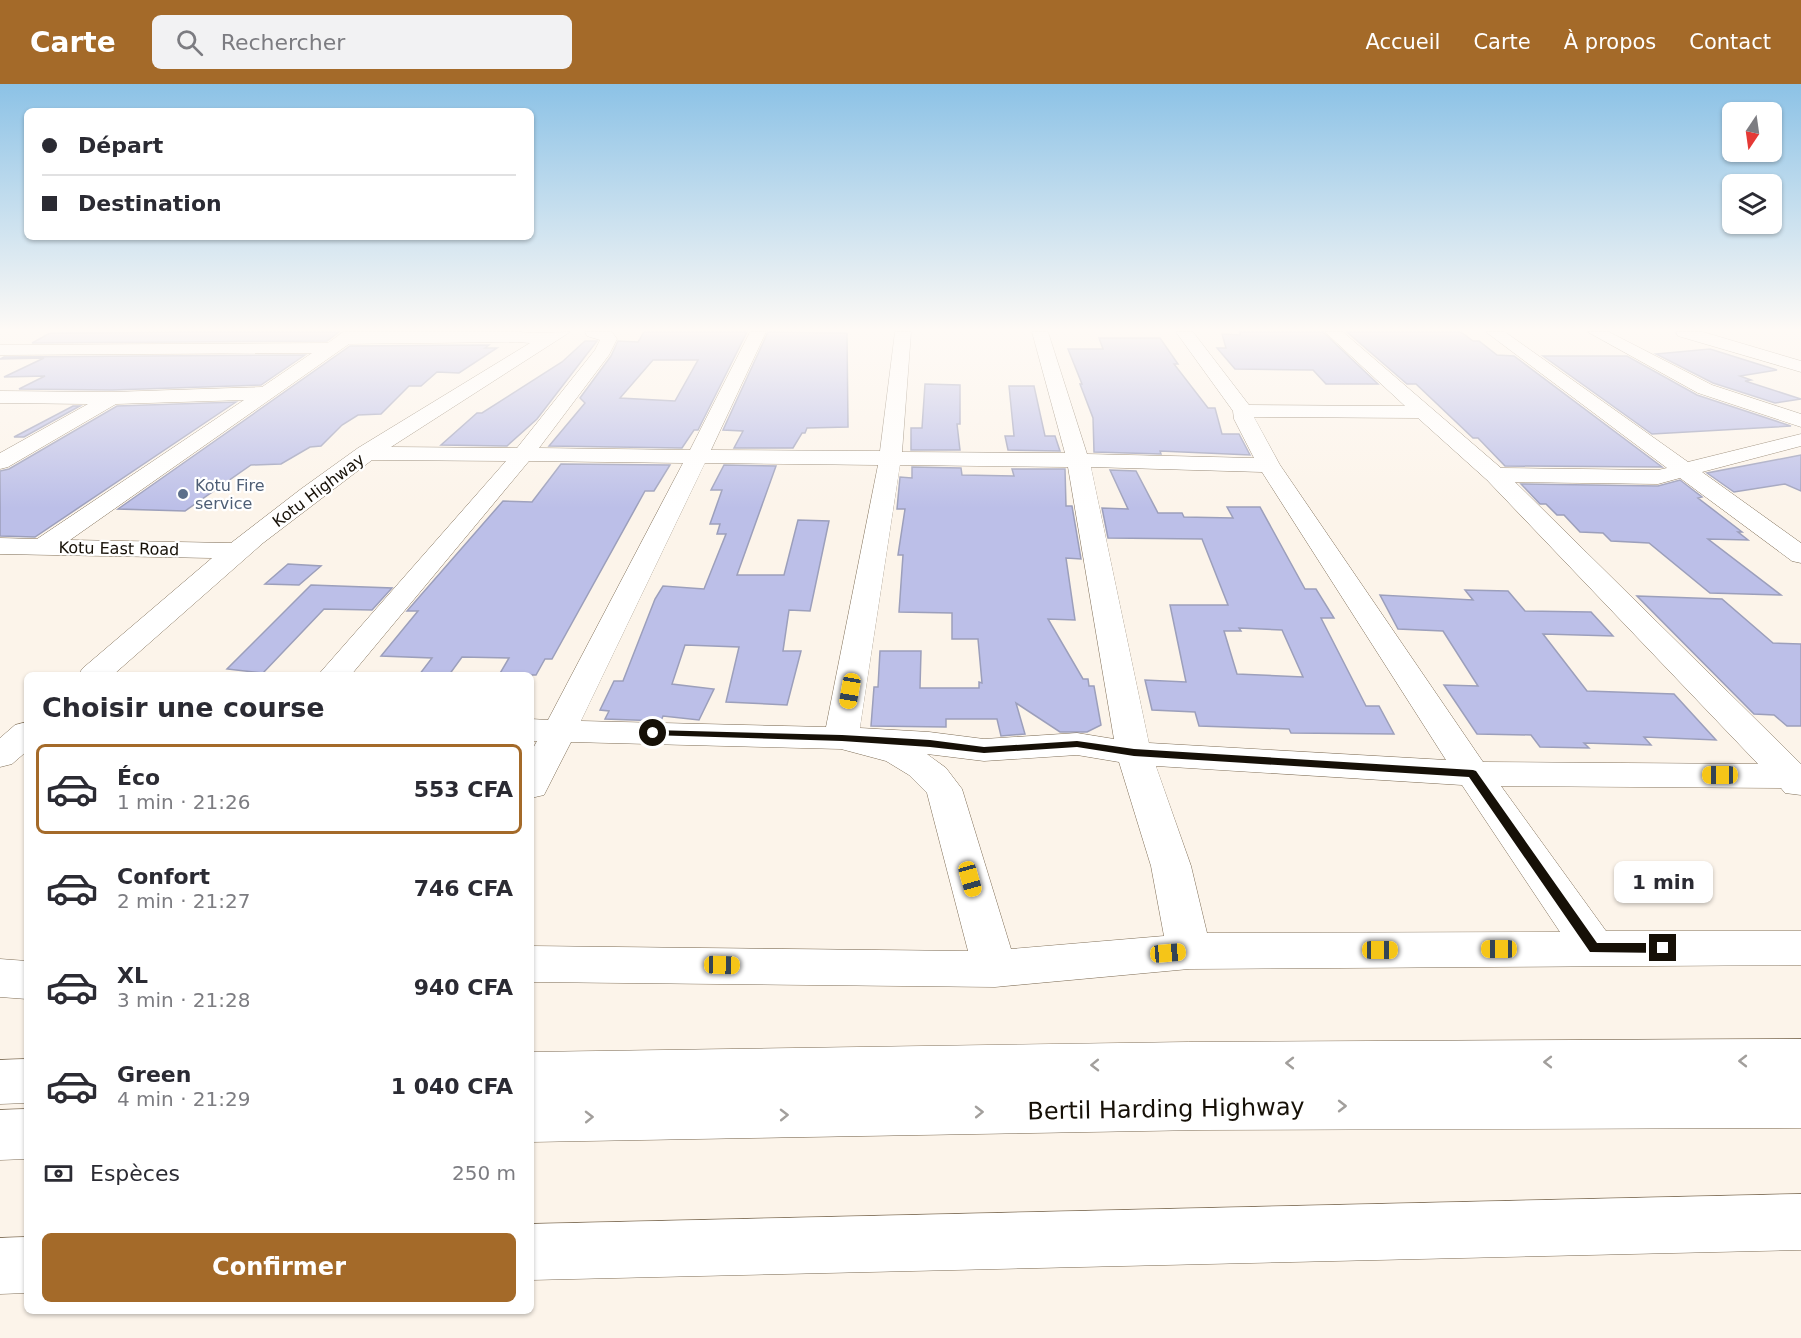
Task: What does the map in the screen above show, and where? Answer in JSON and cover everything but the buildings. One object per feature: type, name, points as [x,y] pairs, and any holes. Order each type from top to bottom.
[{"type":"street","points":[[44,546],[271,391]]},
{"type":"street","name":"Kotu Highway","points":[[97,672],[238,551],[308,495],[366,453],[462,391]]},
{"type":"street","points":[[337,672],[523,454],[572,391]]},
{"type":"street","points":[[534,774],[545,730],[698,457],[730,391]]},
{"type":"street","points":[[842,738],[890,458],[897,391]]},
{"type":"street","points":[[1057,391],[1078,460],[1134,753],[1171,866],[1190,951]]},
{"type":"street","points":[[1228,391],[1243,411],[1244,419],[1269,465],[1473,774],[1594,948]]},
{"type":"street","points":[[1397,391],[1495,475],[1797,780]]},
{"type":"street","points":[[1575,391],[1801,555]]},
{"type":"street","points":[[1710,391],[1801,421]]},
{"type":"street","points":[[0,397],[112,398],[267,393]]},
{"type":"street","points":[[0,408],[21,397]]},
{"type":"street","points":[[0,462],[112,398]]},
{"type":"street","points":[[1243,411],[1420,412]]},
{"type":"street","points":[[1495,475],[1658,477],[1801,440]]},
{"type":"street","points":[[366,453],[1078,460],[1269,465]]},
{"type":"street","name":"Kotu East Road","points":[[0,546],[238,551]]},
{"type":"street","points":[[545,730],[842,738],[930,743],[984,750],[1077,744],[1134,753],[1473,774],[1797,780]]},
{"type":"street","points":[[842,738],[887,748],[906,755],[934,776],[944,789],[995,969]]},
{"type":"street","points":[[534,964],[995,969],[1190,951],[1801,948]]},
{"type":"street","points":[[0,978],[24,980]]},
{"type":"street","points":[[534,1074],[1200,1064],[1801,1061]]},
{"type":"street","points":[[0,1082],[24,1081]]},
{"type":"street","name":"Bertil Harding Highway","points":[[534,1118],[1213,1107],[1801,1105]]},
{"type":"street","points":[[0,1135],[24,1134]]},
{"type":"street","points":[[534,1252],[1801,1222]]},
{"type":"street","points":[[0,1266],[24,1265]]},
{"type":"place","name":"Kotu Fire service","points":[[183,494]]},
{"type":"route","points":[[653,733],[842,738],[930,743],[984,750],[1077,744],[1134,753],[1473,774],[1594,948],[1663,948]]}]
